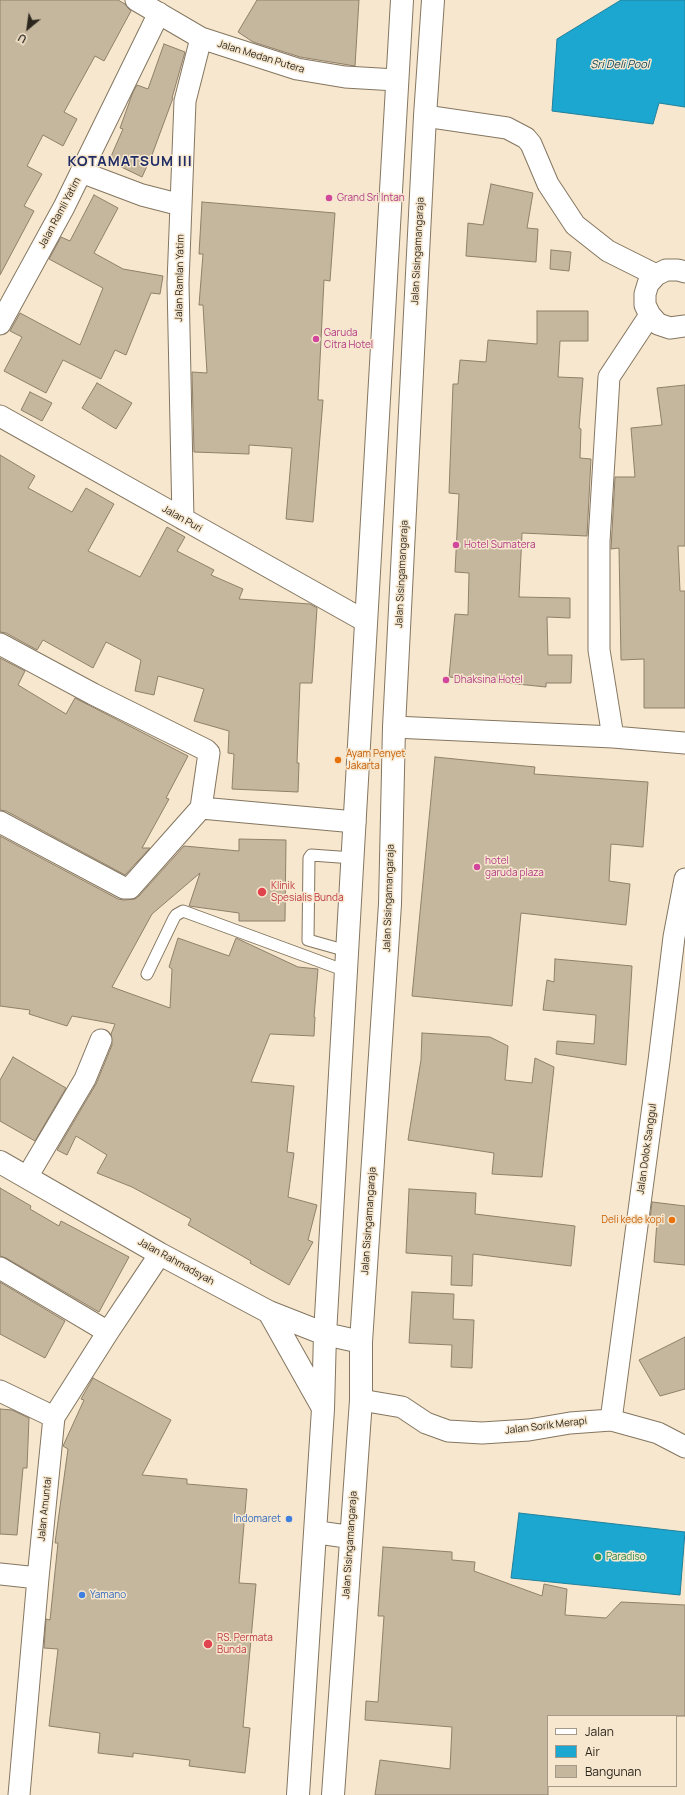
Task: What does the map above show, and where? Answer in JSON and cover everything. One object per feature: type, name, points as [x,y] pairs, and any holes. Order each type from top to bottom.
[{"type":"main road","points":[[298,1795],[311,1614],[323,1409],[325,1334],[396,80],[402,0]]},
{"type":"main road","name":"Jalan Sisingamangaraja","points":[[333,1795],[350,1537],[361,1400],[361,1342],[390,904],[394,728],[425,116],[433,0]]},
{"type":"main road","name":"Jalan Rahmadsyah","points":[[0,1162],[160,1254],[269,1312],[325,1334],[361,1342]]},
{"type":"main road","points":[[269,1312],[323,1409]]},
{"type":"main road","points":[[315,1532],[350,1537]]},
{"type":"street","name":"Jalan Medan Putera","points":[[136,0],[201,38],[297,69],[345,78],[396,80]]},
{"type":"street","name":"Jalan Ramli Yatim","points":[[0,324],[82,172],[159,13]]},
{"type":"street","name":"Jalan Ramlan Yatim","points":[[183,519],[178,283],[186,101],[201,38]]},
{"type":"street","points":[[425,116],[507,128],[526,138],[531,144],[548,184],[575,225],[608,251],[656,275]]},
{"type":"street","points":[[82,172],[142,195],[181,205]]},
{"type":"street","points":[[685,272],[678,270],[666,270],[656,275],[648,284],[645,294],[645,305],[650,315],[658,324],[670,328],[685,326]]},
{"type":"street","points":[[613,736],[599,650],[598,541],[608,377],[650,315]]},
{"type":"street","name":"Jalan Puri","points":[[0,416],[365,621]]},
{"type":"street","points":[[0,644],[94,694],[206,750],[209,753],[201,808],[130,888],[124,888],[0,822]]},
{"type":"street","points":[[394,728],[613,736],[685,743]]},
{"type":"street","points":[[201,808],[355,822]]},
{"type":"street","name":"Jalan Dolok Sanggul","points":[[611,1420],[674,937],[685,879]]},
{"type":"street","points":[[27,1178],[85,1079],[101,1040]]},
{"type":"street","name":"Jalan Amuntai","points":[[19,1795],[54,1417],[160,1254]]},
{"type":"street","points":[[0,1268],[108,1332]]},
{"type":"street","points":[[1,1391],[54,1417]]},
{"type":"street","name":"Jalan Sorik Merapi","points":[[361,1400],[402,1407],[426,1423],[448,1431],[482,1433],[529,1430],[570,1423],[611,1420],[658,1434],[685,1447]]},
{"type":"street","points":[[0,1574],[38,1578]]},
{"type":"lane","points":[[346,961],[308,940],[309,858],[311,855],[353,858]]},
{"type":"lane","points":[[147,974],[174,918],[183,911],[346,961]]},
{"type":"water","name":"Sri Deli Pool","points":[[621,0],[685,0],[685,107],[659,103],[653,124],[552,111],[557,39]]},
{"type":"water","name":"Paradiso","points":[[519,1513],[685,1532],[680,1595],[511,1578]]},
{"type":"building","points":[[0,0],[118,0],[125,4],[131,11],[104,61],[95,56],[64,112],[77,119],[63,146],[43,135],[27,166],[42,174],[24,206],[34,211],[0,275]]},
{"type":"building","points":[[257,0],[359,0],[355,66],[300,57],[253,42],[238,32]]},
{"type":"building","points":[[164,44],[185,52],[173,98],[152,155],[142,177],[109,161],[123,129],[120,128],[133,92],[137,85],[148,89]]},
{"type":"building","points":[[491,184],[533,193],[527,228],[538,229],[536,262],[466,256],[468,223],[483,225]]},
{"type":"building","points":[[94,195],[118,208],[94,253],[123,269],[163,276],[160,294],[151,293],[126,355],[115,350],[101,379],[63,360],[46,393],[4,371],[22,337],[10,331],[20,313],[80,345],[103,288],[49,259],[61,237],[70,241]]},
{"type":"building","points":[[202,202],[335,213],[330,281],[324,280],[318,400],[323,400],[313,522],[286,519],[292,448],[249,445],[249,454],[194,452],[192,372],[207,373],[203,305],[199,305],[203,254],[199,254]]},
{"type":"building","points":[[551,250],[571,252],[569,271],[550,269]]},
{"type":"building","points":[[537,311],[588,311],[588,341],[560,341],[558,377],[583,378],[579,428],[581,429],[580,458],[591,459],[587,536],[522,533],[519,597],[570,598],[570,618],[547,617],[548,655],[572,655],[571,683],[546,683],[546,687],[449,677],[455,614],[468,615],[469,573],[455,572],[459,494],[449,493],[453,384],[458,384],[460,360],[486,362],[488,340],[537,344]]},
{"type":"building","points":[[97,383],[132,403],[116,429],[82,408]]},
{"type":"building","points":[[685,385],[685,546],[678,546],[680,591],[685,591],[685,708],[644,708],[644,659],[621,660],[619,548],[611,549],[615,477],[635,477],[631,428],[662,425],[657,388]]},
{"type":"building","points":[[30,392],[52,403],[42,421],[21,410]]},
{"type":"building","points":[[0,455],[35,476],[28,488],[72,512],[86,488],[114,504],[88,551],[140,577],[167,527],[185,537],[177,551],[214,570],[211,575],[243,589],[239,599],[310,604],[317,608],[312,683],[300,683],[297,763],[299,763],[298,792],[232,789],[234,754],[228,753],[229,731],[194,721],[204,689],[158,676],[154,695],[135,691],[141,660],[106,642],[93,668],[43,640],[37,650],[6,633],[0,632]]},
{"type":"building","points":[[0,658],[25,671],[18,685],[66,714],[75,698],[188,756],[166,798],[169,799],[142,848],[150,848],[125,875],[6,811],[0,810]]},
{"type":"building","points":[[435,757],[535,767],[534,774],[648,782],[643,847],[611,844],[609,881],[630,884],[626,925],[521,913],[512,1006],[412,996]]},
{"type":"building","points":[[0,836],[118,899],[124,900],[135,899],[139,896],[184,846],[239,851],[239,839],[286,840],[285,921],[239,921],[239,913],[189,906],[200,873],[152,914],[112,987],[170,1008],[172,969],[169,967],[178,938],[229,956],[236,938],[298,967],[318,969],[314,1036],[270,1034],[251,1082],[294,1086],[287,1152],[294,1153],[288,1197],[317,1205],[308,1240],[313,1242],[289,1285],[250,1263],[251,1261],[188,1225],[191,1219],[132,1187],[97,1173],[107,1155],[76,1136],[67,1155],[57,1150],[96,1084],[112,1045],[111,1034],[115,1024],[72,1016],[67,1026],[29,1014],[30,1010],[0,1006]]},
{"type":"building","points":[[555,959],[632,966],[626,1065],[556,1054],[557,1041],[594,1044],[596,1015],[543,1010],[547,980],[554,982]]},
{"type":"building","points":[[422,1033],[490,1037],[508,1046],[505,1080],[532,1083],[535,1058],[554,1067],[542,1177],[492,1174],[494,1153],[408,1140],[421,1060]]},
{"type":"building","points":[[13,1057],[66,1088],[35,1141],[0,1121],[0,1080]]},
{"type":"building","points":[[0,1188],[31,1206],[30,1209],[59,1226],[61,1221],[129,1257],[99,1312],[6,1258],[0,1256]]},
{"type":"building","points":[[409,1189],[476,1193],[475,1214],[575,1226],[571,1266],[473,1254],[472,1286],[451,1285],[452,1256],[406,1253]]},
{"type":"building","points":[[652,1202],[685,1206],[685,1265],[654,1262],[657,1221],[650,1220]]},
{"type":"building","points":[[0,1282],[65,1321],[45,1358],[0,1334]]},
{"type":"building","points":[[412,1292],[454,1294],[453,1319],[474,1320],[472,1368],[451,1367],[452,1345],[409,1343]]},
{"type":"building","points":[[685,1337],[685,1389],[660,1396],[639,1360]]},
{"type":"building","points":[[93,1378],[171,1420],[142,1475],[187,1479],[187,1484],[247,1489],[239,1583],[256,1584],[243,1727],[250,1728],[245,1773],[189,1766],[190,1760],[133,1753],[133,1757],[98,1753],[100,1733],[49,1726],[58,1649],[44,1648],[46,1619],[50,1620],[58,1543],[55,1543],[68,1449],[63,1446],[84,1400],[81,1399]]},
{"type":"building","points":[[0,1409],[12,1410],[29,1418],[27,1468],[23,1468],[17,1535],[0,1534]]},
{"type":"building","points":[[383,1547],[452,1552],[452,1560],[475,1562],[474,1571],[542,1596],[544,1584],[567,1589],[565,1615],[606,1618],[621,1602],[685,1605],[685,1716],[547,1715],[548,1795],[375,1795],[380,1760],[450,1769],[452,1727],[365,1720],[366,1701],[378,1702],[384,1616],[378,1616]]},
{"type":"place","name":"Grand Sri Intan","points":[[329,198]]},
{"type":"place","name":"Garuda Citra Hotel","points":[[316,339]]},
{"type":"place","name":"Hotel Sumatera","points":[[456,545]]},
{"type":"place","name":"Dhaksina Hotel","points":[[446,680]]},
{"type":"place","name":"Ayam Penyet Jakarta","points":[[338,760]]},
{"type":"place","name":"hotel garuda plaza","points":[[477,867]]},
{"type":"place","name":"Klinik Spesialis Bunda","points":[[262,892]]},
{"type":"place","name":"Deli kede kopi","points":[[672,1220]]},
{"type":"place","name":"Indomaret","points":[[289,1519]]},
{"type":"place","name":"Paradiso","points":[[598,1557]]},
{"type":"place","name":"Yamano","points":[[82,1595]]},
{"type":"place","name":"RS. Permata Bunda","points":[[208,1644]]},
{"type":"district","name":"KOTAMATSUM III","points":[[130,162]]}]
